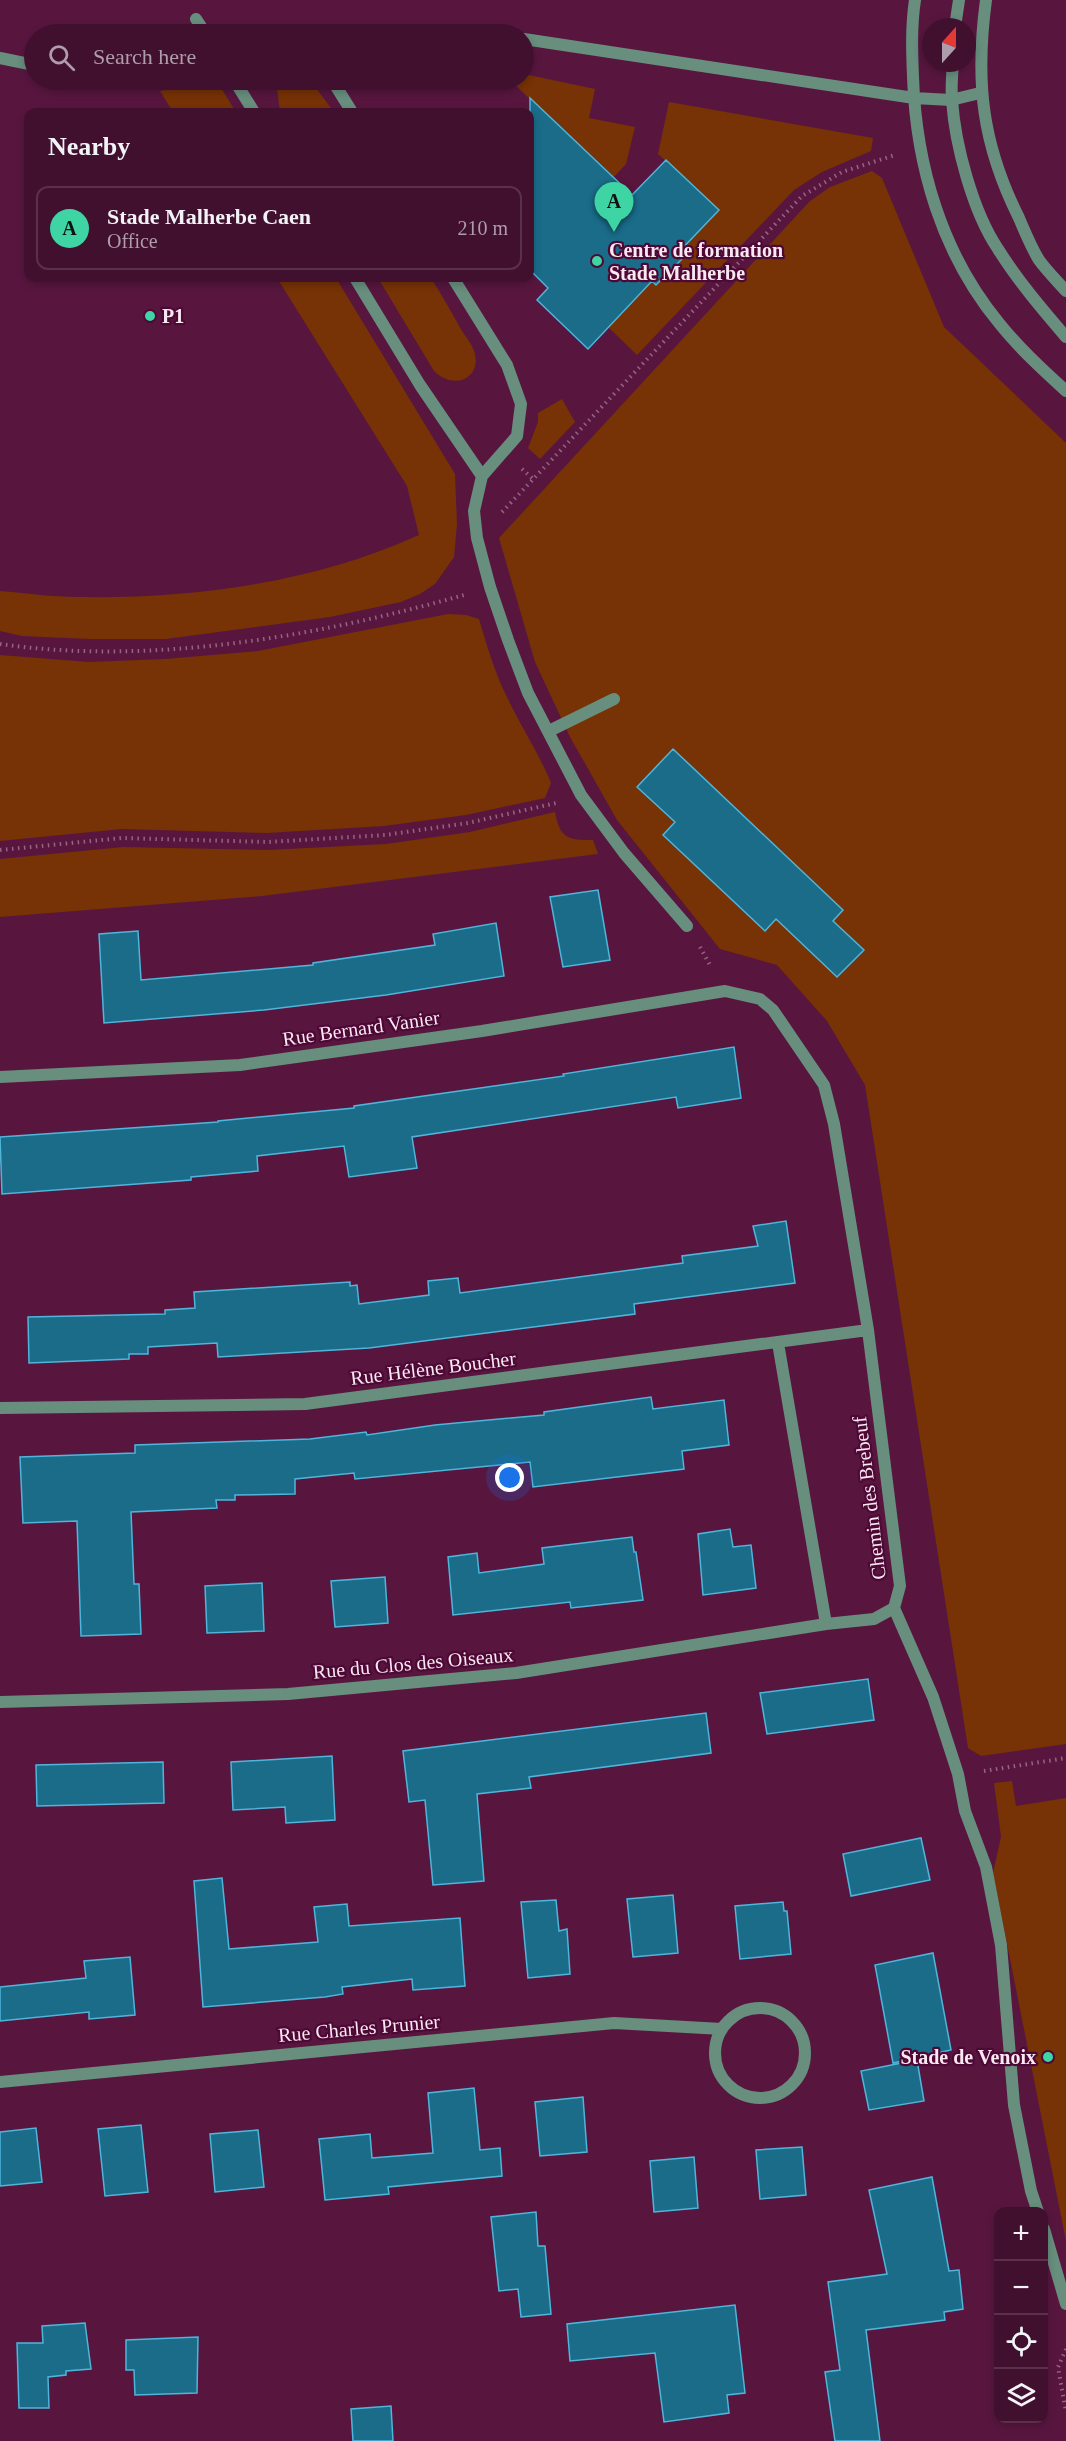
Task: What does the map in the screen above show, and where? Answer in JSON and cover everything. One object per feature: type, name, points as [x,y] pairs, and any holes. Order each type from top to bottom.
[{"type":"street","points":[[915,0],[912,17],[914,98],[919,148],[929,193],[949,241],[970,280],[998,322],[1035,363],[1066,392]]},
{"type":"street","points":[[956,18],[959,0]]},
{"type":"street","points":[[986,0],[980,36],[980,93],[987,134],[1004,189],[1038,258],[1066,291]]},
{"type":"street","points":[[196,19],[199,24]]},
{"type":"street","points":[[534,41],[914,98],[951,100],[980,93]]},
{"type":"street","points":[[0,58],[24,63]]},
{"type":"street","points":[[953,72],[951,100],[972,194],[996,247],[1066,337]]},
{"type":"street","points":[[240,90],[252,108]]},
{"type":"street","points":[[338,90],[350,108]]},
{"type":"street","points":[[357,282],[420,385],[482,476]]},
{"type":"street","points":[[455,282],[507,365],[521,404],[517,436],[482,476],[474,511],[477,538],[490,587],[528,693],[581,795],[624,853],[687,926]]},
{"type":"street","points":[[549,731],[614,699]]},
{"type":"street","name":"Rue Bernard Vanier","points":[[0,1077],[240,1065],[482,1031],[725,991]]},
{"type":"street","name":"Chemin des Brebeuf","points":[[725,991],[760,999],[773,1010],[824,1085],[834,1124],[868,1330],[900,1586],[894,1608]]},
{"type":"street","name":"Rue Hélène Boucher","points":[[0,1408],[306,1404],[868,1330]]},
{"type":"street","points":[[778,1343],[826,1624]]},
{"type":"street","points":[[894,1608],[933,1697],[957,1774],[965,1811],[986,1867],[1001,1945],[1014,2105],[1031,2191],[1037,2207]]},
{"type":"street","name":"Rue du Clos des Oiseaux","points":[[0,1702],[288,1694],[493,1675],[826,1624],[874,1619],[894,1608]]},
{"type":"street","points":[[754,2008],[780,2012],[790,2019],[803,2042],[805,2055],[796,2079],[787,2089],[766,2097],[754,2098],[733,2090],[719,2072],[714,2050],[722,2029],[730,2019],[754,2008]]},
{"type":"street","name":"Rue Charles Prunier","points":[[0,2082],[614,2024],[722,2029]]},
{"type":"street","points":[[1048,2239],[1063,2277],[1066,2304]]},
{"type":"path","points":[[477,538],[802,196],[842,172],[919,148]]},
{"type":"path","points":[[0,644],[89,651],[189,648],[256,640],[403,612],[490,587]]},
{"type":"path","points":[[0,850],[122,838],[268,842],[385,835],[468,823],[581,795]]},
{"type":"path","points":[[687,926],[725,991]]},
{"type":"path","points":[[957,1774],[1066,1758]]},
{"type":"path","points":[[1066,2349],[1058,2367],[1066,2412]]},
{"type":"shaded area","points":[[534,76],[595,89],[589,118],[635,127],[626,164],[613,178],[520,90],[534,90]]},
{"type":"shaded area","points":[[222,90],[234,108],[171,108],[160,91]]},
{"type":"shaded area","points":[[277,90],[318,90],[331,108],[280,108]]},
{"type":"shaded area","points":[[669,102],[873,138],[871,151],[822,172],[794,190],[637,355],[608,327],[652,281],[657,285],[681,259],[677,254],[719,210],[658,154]]},
{"type":"shaded area","points":[[872,171],[882,178],[944,327],[1066,443],[1066,1744],[981,1756],[968,1748],[865,1085],[827,1021],[777,965],[720,949],[617,820],[570,737],[535,662],[499,538],[809,202],[830,187]]},
{"type":"shaded area","points":[[280,282],[338,282],[455,474],[457,524],[454,557],[435,584],[420,594],[401,602],[330,617],[166,639],[22,636],[0,631],[0,591],[48,596],[121,597],[208,591],[295,576],[379,552],[419,535],[407,486]]},
{"type":"shaded area","points":[[380,282],[434,282],[443,297],[473,348],[476,360],[471,374],[458,381],[442,377],[434,371]]},
{"type":"shaded area","points":[[562,399],[575,422],[540,459],[528,448],[538,422],[538,413]]},
{"type":"shaded area","points":[[448,614],[466,615],[479,619],[503,689],[551,783],[545,798],[466,815],[384,826],[267,833],[122,829],[0,841],[0,655],[89,662],[165,659],[258,651]]},
{"type":"shaded area","points":[[555,812],[560,828],[566,836],[593,840],[598,854],[262,896],[0,917],[0,859],[123,847],[268,850],[386,844],[470,832]]},
{"type":"shaded area","name":"Stade de Venoix","points":[[1012,1781],[1016,1806],[1066,1798],[1066,2241],[993,1873],[1001,1837],[994,1783]]},
{"type":"building","points":[[530,98],[632,195],[666,160],[719,210],[677,254],[682,259],[656,285],[652,281],[588,349],[537,300],[548,288],[534,274],[534,108],[530,108]]},
{"type":"building","points":[[673,749],[843,910],[833,921],[864,950],[837,977],[776,919],[765,931],[663,835],[675,822],[637,787]]},
{"type":"building","points":[[598,890],[610,960],[563,967],[550,897]]},
{"type":"building","points":[[496,923],[504,976],[386,995],[264,1010],[104,1023],[99,934],[138,931],[141,980],[313,965],[313,963],[435,945],[433,934]]},
{"type":"building","points":[[734,1047],[741,1098],[678,1108],[676,1097],[412,1137],[417,1168],[349,1177],[344,1146],[257,1156],[258,1171],[191,1177],[191,1180],[2,1194],[0,1137],[218,1122],[354,1108],[354,1106],[564,1076],[563,1074]]},
{"type":"building","points":[[786,1221],[795,1283],[634,1304],[635,1314],[369,1348],[218,1357],[217,1343],[148,1347],[148,1354],[129,1354],[129,1359],[29,1363],[28,1317],[165,1314],[165,1310],[195,1308],[194,1292],[350,1282],[350,1286],[357,1285],[359,1304],[429,1295],[428,1281],[458,1278],[460,1293],[683,1263],[682,1256],[758,1246],[753,1226]]},
{"type":"building","points":[[651,1397],[653,1409],[724,1400],[729,1445],[682,1451],[684,1469],[533,1487],[530,1462],[355,1479],[354,1473],[295,1479],[295,1494],[235,1495],[235,1500],[216,1500],[217,1508],[131,1512],[134,1584],[139,1584],[141,1634],[81,1636],[77,1521],[23,1523],[20,1457],[135,1453],[135,1445],[310,1439],[366,1432],[367,1435],[435,1425],[544,1415],[544,1412]]},
{"type":"building","points":[[730,1529],[733,1547],[751,1545],[756,1588],[703,1595],[698,1534]]},
{"type":"building","points":[[632,1537],[643,1600],[571,1608],[570,1602],[453,1615],[448,1557],[477,1553],[479,1573],[544,1564],[542,1548]]},
{"type":"building","points":[[385,1577],[388,1623],[335,1627],[331,1581]]},
{"type":"building","points":[[262,1583],[264,1631],[207,1633],[205,1586]]},
{"type":"building","points":[[868,1679],[874,1720],[767,1734],[760,1693]]},
{"type":"building","points":[[706,1713],[711,1753],[529,1777],[531,1788],[477,1794],[484,1881],[433,1885],[425,1800],[409,1802],[403,1751]]},
{"type":"building","points":[[332,1756],[335,1820],[286,1823],[285,1807],[233,1810],[231,1762]]},
{"type":"building","points":[[163,1762],[164,1803],[37,1806],[36,1765]]},
{"type":"building","points":[[921,1838],[930,1880],[851,1896],[843,1854]]},
{"type":"building","points":[[222,1878],[229,1949],[318,1942],[314,1907],[347,1904],[349,1926],[460,1918],[465,1986],[413,1990],[412,1979],[342,1987],[343,1994],[325,1997],[203,2007],[194,1881]]},
{"type":"building","points":[[673,1895],[678,1953],[633,1957],[627,1899]]},
{"type":"building","points":[[556,1900],[559,1931],[567,1929],[570,1974],[528,1978],[521,1902]]},
{"type":"building","points":[[783,1902],[784,1911],[787,1911],[791,1954],[740,1959],[735,1906]]},
{"type":"building","points":[[933,1953],[951,2050],[893,2063],[875,1965]]},
{"type":"building","points":[[130,1957],[135,2015],[89,2019],[89,2012],[0,2021],[0,1987],[86,1978],[84,1961]]},
{"type":"building","points":[[917,2060],[924,2101],[869,2110],[861,2071]]},
{"type":"building","points":[[474,2088],[480,2150],[500,2148],[502,2176],[388,2187],[389,2194],[325,2200],[319,2139],[370,2134],[372,2158],[433,2153],[428,2093]]},
{"type":"building","points":[[583,2097],[587,2152],[540,2156],[535,2102]]},
{"type":"building","points":[[141,2125],[148,2192],[105,2196],[98,2129]]},
{"type":"building","points":[[36,2128],[42,2182],[0,2186],[0,2132]]},
{"type":"building","points":[[258,2130],[264,2187],[215,2192],[210,2134]]},
{"type":"building","points":[[802,2147],[806,2195],[760,2199],[756,2150]]},
{"type":"building","points":[[694,2157],[698,2208],[654,2212],[650,2161]]},
{"type":"building","points":[[932,2177],[949,2271],[959,2270],[963,2309],[944,2312],[945,2320],[866,2330],[880,2441],[835,2441],[825,2372],[840,2370],[828,2282],[887,2274],[869,2190]]},
{"type":"building","points":[[536,2212],[538,2246],[545,2246],[551,2314],[521,2317],[518,2289],[499,2291],[491,2217]]},
{"type":"building","points":[[735,2305],[745,2393],[727,2395],[729,2413],[664,2422],[655,2353],[570,2361],[567,2324]]},
{"type":"building","points":[[85,2323],[91,2369],[66,2371],[66,2375],[48,2377],[49,2408],[19,2408],[17,2343],[43,2343],[42,2326]]},
{"type":"building","points":[[198,2337],[197,2393],[135,2395],[134,2370],[126,2370],[126,2340]]},
{"type":"building","points":[[391,2406],[393,2441],[353,2441],[351,2409]]},
{"type":"place","name":"Stade Malherbe Caen","points":[[614,232]]},
{"type":"place","name":"Centre de formation Stade Malherbe","points":[[597,261]]},
{"type":"place","name":"P1","points":[[150,316]]},
{"type":"place","name":"Stade de Venoix","points":[[1048,2057]]}]
